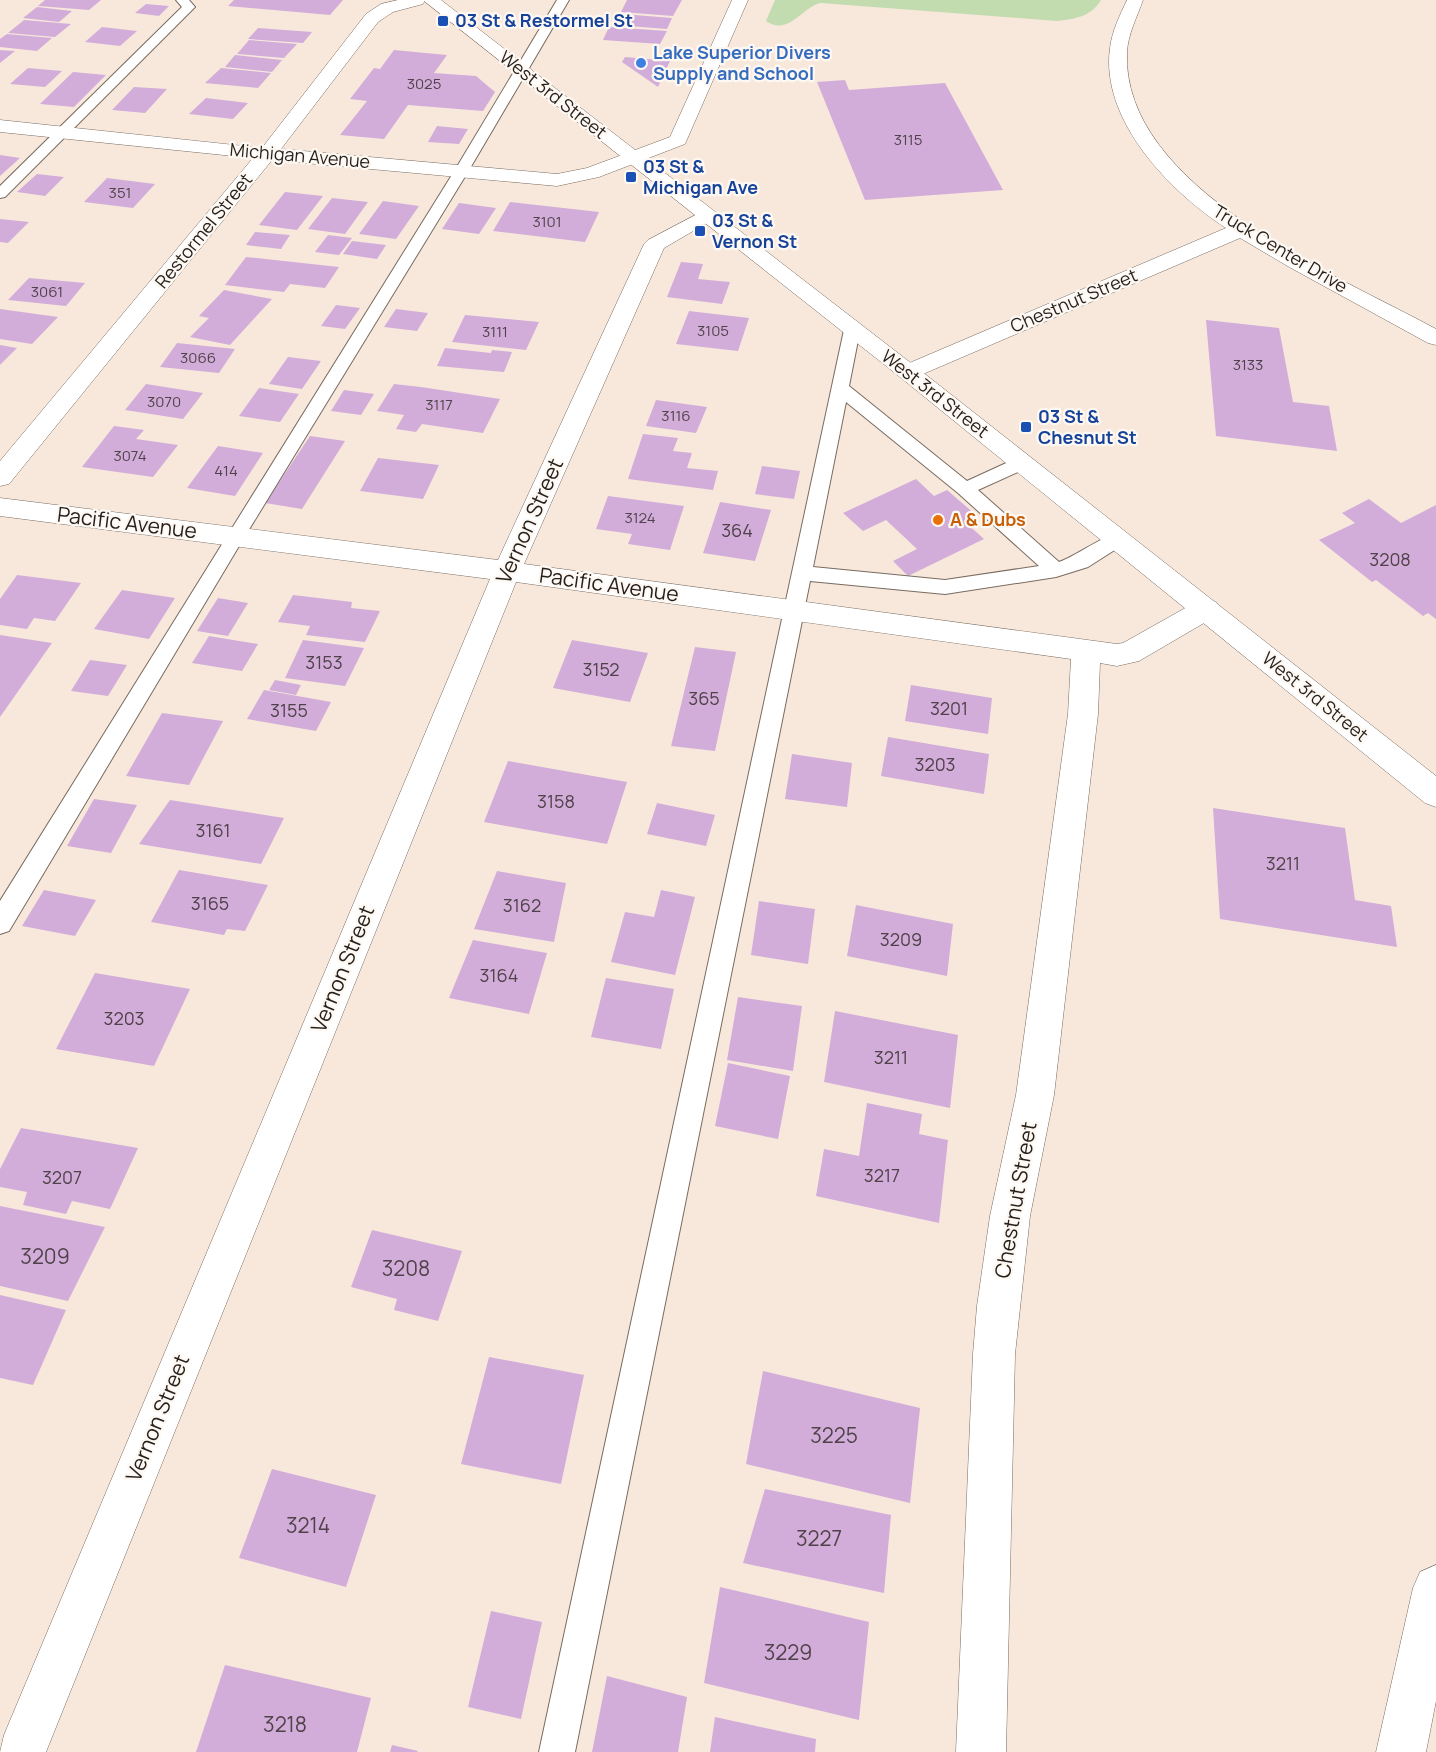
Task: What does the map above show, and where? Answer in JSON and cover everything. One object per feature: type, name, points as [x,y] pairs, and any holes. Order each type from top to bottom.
[{"type":"street","name":"Restormel Street","points":[[0,478],[267,154],[372,18],[387,8],[417,0]]},
{"type":"street","name":"West 3rd Street","points":[[430,0],[908,372],[1436,794]]},
{"type":"street","points":[[633,159],[667,147],[678,140],[740,0]]},
{"type":"street","name":"Truck Center Drive","points":[[1135,0],[1119,41],[1121,89],[1128,111],[1140,134],[1167,168],[1201,201],[1240,230],[1296,263],[1436,338]]},
{"type":"street","name":"Michigan Avenue","points":[[0,126],[267,154],[557,180],[585,175],[633,159]]},
{"type":"street","name":"Vernon Street","points":[[21,1752],[507,572],[655,244],[705,216]]},
{"type":"street","name":"Chestnut Street","points":[[908,372],[1240,230]]},
{"type":"street","name":"Pacific Avenue","points":[[0,507],[507,572],[1118,655],[1129,653],[1206,609]]},
{"type":"street","name":"Chestnut Street","points":[[981,1752],[998,1306],[1010,1216],[1040,1061],[1083,714],[1086,652]]},
{"type":"street","points":[[1401,1752],[1436,1588]]},
{"type":"lane","points":[[0,194],[189,7],[182,0]]},
{"type":"lane","points":[[0,923],[235,536],[462,171],[563,0]]},
{"type":"lane","points":[[557,1752],[852,330]]},
{"type":"lane","points":[[840,388],[965,489],[1056,570]]},
{"type":"lane","points":[[965,489],[1022,463]]},
{"type":"lane","points":[[801,573],[945,587],[1056,570],[1082,562],[1117,539]]},
{"type":"green space","points":[[775,0],[1101,0],[1087,14],[1057,21],[821,3],[808,9],[789,23],[774,25],[766,21]]},
{"type":"building","points":[[45,0],[101,0],[89,10],[38,6]]},
{"type":"building","points":[[234,0],[343,0],[330,15],[228,6]]},
{"type":"building","points":[[627,0],[682,0],[673,16],[621,12]]},
{"type":"building","points":[[146,4],[169,6],[159,16],[135,13]]},
{"type":"building","points":[[37,7],[72,11],[59,22],[23,18]]},
{"type":"building","points":[[622,14],[672,18],[667,29],[616,25]]},
{"type":"building","points":[[24,20],[71,24],[55,37],[8,33]]},
{"type":"building","points":[[102,27],[137,31],[120,46],[85,42]]},
{"type":"building","points":[[609,27],[667,31],[660,44],[603,40]]},
{"type":"building","points":[[258,28],[312,32],[303,43],[248,39]]},
{"type":"building","points":[[7,34],[52,38],[37,51],[0,47],[0,39]]},
{"type":"building","points":[[249,40],[297,44],[284,58],[237,54]]},
{"type":"building","points":[[0,50],[15,51],[0,63]]},
{"type":"building","points":[[394,50],[447,55],[434,73],[476,76],[495,92],[483,111],[408,105],[384,139],[340,135],[367,101],[350,99],[374,68],[380,69]]},
{"type":"building","points":[[235,55],[282,60],[272,72],[225,67]]},
{"type":"building","points":[[625,57],[670,61],[658,87],[622,62]]},
{"type":"building","points":[[28,68],[62,71],[45,87],[10,84]]},
{"type":"building","points":[[221,68],[271,73],[258,88],[205,83]]},
{"type":"building","points":[[73,72],[106,75],[74,107],[40,104]]},
{"type":"building","points":[[845,80],[849,90],[945,83],[1003,190],[865,200],[817,82]]},
{"type":"building","points":[[134,87],[167,89],[145,113],[112,110]]},
{"type":"building","points":[[206,98],[248,103],[233,119],[189,114]]},
{"type":"building","points":[[437,126],[468,129],[459,144],[428,142]]},
{"type":"building","points":[[0,155],[20,158],[0,176]]},
{"type":"building","points":[[37,174],[64,177],[45,196],[17,192]]},
{"type":"building","points":[[107,178],[155,184],[133,208],[84,202]]},
{"type":"building","points":[[285,192],[323,196],[297,230],[259,225]]},
{"type":"building","points":[[332,198],[368,202],[345,234],[308,229]]},
{"type":"building","points":[[383,201],[419,206],[396,239],[359,234]]},
{"type":"building","points":[[510,202],[599,212],[585,242],[493,231]]},
{"type":"building","points":[[459,203],[496,208],[479,234],[442,229]]},
{"type":"building","points":[[0,219],[29,222],[8,243],[0,242]]},
{"type":"building","points":[[255,232],[290,235],[281,249],[246,245]]},
{"type":"building","points":[[328,235],[352,238],[339,255],[315,252]]},
{"type":"building","points":[[352,241],[386,245],[377,259],[343,254]]},
{"type":"building","points":[[246,257],[339,267],[325,288],[290,284],[284,292],[225,285]]},
{"type":"building","points":[[681,262],[703,264],[698,279],[730,282],[722,304],[667,297]]},
{"type":"building","points":[[29,278],[85,283],[66,306],[8,300]]},
{"type":"building","points":[[224,290],[272,299],[230,345],[190,337],[209,318],[199,316]]},
{"type":"building","points":[[336,305],[360,308],[345,329],[321,326]]},
{"type":"building","points":[[0,309],[58,317],[32,344],[0,339]]},
{"type":"building","points":[[396,309],[428,313],[417,331],[384,327]]},
{"type":"building","points":[[689,311],[749,318],[738,351],[676,344]]},
{"type":"building","points":[[465,315],[539,322],[526,350],[452,342]]},
{"type":"building","points":[[1206,320],[1279,328],[1293,402],[1329,406],[1337,451],[1216,436]]},
{"type":"building","points":[[177,343],[235,349],[219,373],[160,367]]},
{"type":"building","points":[[0,345],[17,348],[0,365]]},
{"type":"building","points":[[445,348],[491,353],[492,350],[512,352],[504,372],[437,366]]},
{"type":"building","points":[[288,357],[321,361],[302,389],[269,384]]},
{"type":"building","points":[[146,384],[203,393],[183,419],[125,410]]},
{"type":"building","points":[[394,384],[500,399],[483,433],[422,424],[416,432],[396,429],[404,415],[377,411]]},
{"type":"building","points":[[259,388],[299,394],[280,422],[239,416]]},
{"type":"building","points":[[344,390],[374,394],[361,415],[331,411]]},
{"type":"building","points":[[656,400],[707,407],[696,433],[646,426]]},
{"type":"building","points":[[114,426],[144,430],[136,439],[178,445],[153,477],[82,467]]},
{"type":"building","points":[[643,434],[678,438],[673,451],[692,453],[687,468],[718,471],[713,490],[628,479]]},
{"type":"building","points":[[310,436],[345,441],[302,509],[265,503]]},
{"type":"building","points":[[218,446],[263,453],[235,496],[187,488]]},
{"type":"building","points":[[378,458],[439,465],[423,499],[360,491]]},
{"type":"building","points":[[762,466],[800,471],[794,499],[755,494]]},
{"type":"building","points":[[916,479],[934,496],[947,490],[976,515],[964,521],[984,539],[908,576],[893,561],[917,549],[886,520],[863,531],[843,513]]},
{"type":"building","points":[[608,496],[684,506],[670,550],[628,544],[632,534],[596,529]]},
{"type":"building","points":[[1369,499],[1401,523],[1436,505],[1436,619],[1428,613],[1423,616],[1376,580],[1372,582],[1319,540],[1355,523],[1342,513]]},
{"type":"building","points":[[720,502],[771,510],[755,561],[703,553]]},
{"type":"building","points":[[17,575],[81,583],[55,621],[34,618],[27,629],[0,625],[0,599]]},
{"type":"building","points":[[122,590],[175,598],[149,639],[94,629]]},
{"type":"building","points":[[293,595],[352,602],[351,608],[380,611],[365,642],[306,635],[310,626],[278,622]]},
{"type":"building","points":[[218,598],[248,603],[228,636],[197,631]]},
{"type":"building","points":[[0,635],[52,643],[0,717]]},
{"type":"building","points":[[209,636],[258,644],[242,671],[192,663]]},
{"type":"building","points":[[303,640],[364,648],[345,686],[285,678]]},
{"type":"building","points":[[572,640],[648,653],[630,702],[553,688]]},
{"type":"building","points":[[695,647],[736,652],[715,751],[671,746]]},
{"type":"building","points":[[90,660],[127,665],[108,696],[71,691]]},
{"type":"building","points":[[275,680],[301,685],[296,695],[269,690]]},
{"type":"building","points":[[911,685],[992,698],[988,734],[905,721]]},
{"type":"building","points":[[264,690],[331,702],[316,731],[247,719]]},
{"type":"building","points":[[162,713],[223,721],[189,785],[126,776]]},
{"type":"building","points":[[888,737],[989,754],[984,794],[881,776]]},
{"type":"building","points":[[792,754],[852,763],[847,807],[785,799]]},
{"type":"building","points":[[508,761],[627,782],[607,844],[484,822]]},
{"type":"building","points":[[94,799],[137,805],[111,853],[67,846]]},
{"type":"building","points":[[170,800],[284,818],[261,864],[139,844]]},
{"type":"building","points":[[657,803],[715,815],[706,846],[647,834]]},
{"type":"building","points":[[1213,808],[1345,828],[1355,900],[1391,906],[1397,947],[1220,919]]},
{"type":"building","points":[[179,870],[268,885],[245,931],[227,929],[224,935],[151,922]]},
{"type":"building","points":[[497,871],[566,883],[554,942],[474,929]]},
{"type":"building","points":[[44,890],[96,900],[75,936],[22,926]]},
{"type":"building","points":[[661,890],[695,897],[675,975],[611,962],[625,912],[654,917]]},
{"type":"building","points":[[759,901],[815,909],[808,964],[751,955]]},
{"type":"building","points":[[856,905],[953,924],[947,976],[847,956]]},
{"type":"building","points":[[473,940],[547,953],[529,1014],[449,998]]},
{"type":"building","points":[[95,973],[190,989],[154,1066],[56,1049]]},
{"type":"building","points":[[606,978],[674,989],[661,1049],[591,1037]]},
{"type":"building","points":[[738,997],[802,1006],[793,1071],[727,1060]]},
{"type":"building","points":[[835,1011],[958,1035],[950,1108],[824,1082]]},
{"type":"building","points":[[728,1063],[790,1076],[778,1139],[715,1126]]},
{"type":"building","points":[[867,1103],[922,1114],[919,1134],[948,1140],[939,1223],[816,1196],[824,1149],[859,1156]]},
{"type":"building","points":[[21,1128],[138,1148],[110,1209],[72,1201],[66,1214],[23,1205],[27,1192],[0,1187],[0,1169]]},
{"type":"building","points":[[0,1206],[105,1227],[68,1301],[0,1286]]},
{"type":"building","points":[[372,1230],[462,1251],[438,1321],[394,1310],[397,1299],[351,1287]]},
{"type":"building","points":[[0,1295],[66,1310],[33,1385],[0,1378]]},
{"type":"building","points":[[489,1357],[584,1375],[561,1484],[461,1464]]},
{"type":"building","points":[[763,1371],[920,1408],[910,1503],[746,1464]]},
{"type":"building","points":[[272,1469],[376,1495],[346,1587],[239,1558]]},
{"type":"building","points":[[765,1489],[891,1515],[884,1593],[743,1563]]},
{"type":"building","points":[[720,1587],[869,1622],[859,1720],[704,1683]]},
{"type":"building","points":[[491,1611],[542,1622],[521,1719],[468,1707]]},
{"type":"building","points":[[225,1665],[371,1698],[357,1752],[196,1752]]},
{"type":"building","points":[[607,1676],[687,1697],[678,1752],[592,1752]]},
{"type":"building","points":[[715,1717],[816,1739],[815,1752],[710,1752]]},
{"type":"building","points":[[392,1745],[418,1751],[390,1752]]},
{"type":"place","name":"03 St & Restormel St","points":[[443,21]]},
{"type":"place","name":"Lake Superior Divers Supply and School","points":[[641,63]]},
{"type":"place","name":"03 St & Michigan Ave","points":[[631,177]]},
{"type":"place","name":"03 St & Vernon St","points":[[700,231]]},
{"type":"place","name":"03 St & Chesnut St","points":[[1026,427]]},
{"type":"place","name":"A & Dubs","points":[[938,520]]}]
